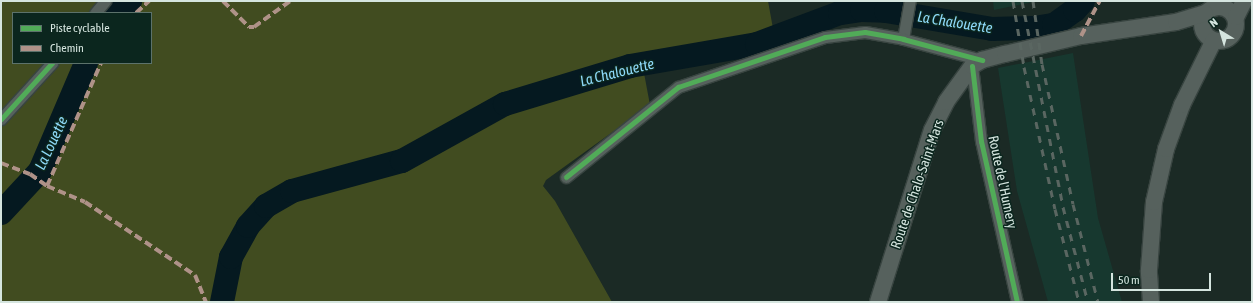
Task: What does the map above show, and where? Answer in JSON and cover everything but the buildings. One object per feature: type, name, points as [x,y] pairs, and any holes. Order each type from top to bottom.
[{"type":"main road","points":[[1176,22],[1209,35],[1230,37],[1236,28],[1236,17],[1244,1]]},
{"type":"main road","points":[[977,63],[1081,36],[1176,22],[1205,14],[1224,4],[1236,17]]},
{"type":"main road","points":[[1151,302],[1149,270],[1154,202],[1166,149],[1209,35],[1205,14]]},
{"type":"main road","name":"Route de Chalo-Saint-Mars","points":[[878,302],[932,130],[946,102],[977,63]]},
{"type":"street","points":[[96,12],[105,1]]},
{"type":"street","points":[[903,39],[910,5]]},
{"type":"street","points":[[566,177],[678,87],[825,37],[865,32],[903,39],[977,63]]},
{"type":"street","name":"Route de l'Humery","points":[[977,63],[981,141],[1017,302]]},
{"type":"street","points":[[1,119],[51,64]]},
{"type":"shaded area","points":[[993,1],[1038,1],[994,10]]},
{"type":"shaded area","points":[[1073,53],[1098,218],[1122,302],[1048,302],[1017,191],[998,68]]},
{"type":"green space","points":[[1,1],[768,1],[776,45],[729,58],[644,73],[650,105],[546,180],[543,186],[555,201],[612,302],[1,302]]},
{"type":"water","points":[[26,178],[38,185],[1,222],[1,203]]},
{"type":"waterway","name":"La Louette","points":[[118,12],[130,1]]},
{"type":"waterway","name":"La Chalouette","points":[[222,302],[231,257],[248,226],[266,206],[292,191],[402,161],[505,104],[630,66],[757,44],[840,13],[862,10],[886,11],[992,29],[1034,28],[1054,25],[1075,10],[1083,1]]},
{"type":"waterway","name":"La Louette","points":[[1,213],[40,171],[86,64]]},
{"type":"railway","points":[[1013,1],[1024,67],[1055,209],[1079,302]]},
{"type":"railway","points":[[1022,1],[1063,207],[1088,302]]},
{"type":"railway","points":[[1033,1],[1042,64],[1073,204],[1098,302]]},
{"type":"marked path","points":[[137,12],[149,1]]},
{"type":"marked path","points":[[223,1],[249,27],[254,27],[290,1]]},
{"type":"marked path","points":[[1081,36],[1100,1]]},
{"type":"marked path","points":[[47,186],[101,64]]},
{"type":"marked path","points":[[1,163],[30,174],[47,186],[85,202],[195,275],[206,302]]},
{"type":"cycle path","points":[[566,177],[678,87],[825,37],[865,32],[903,39],[982,60]]},
{"type":"cycle path","points":[[1,119],[51,64]]},
{"type":"cycle path","points":[[972,66],[981,141],[1017,302]]}]
